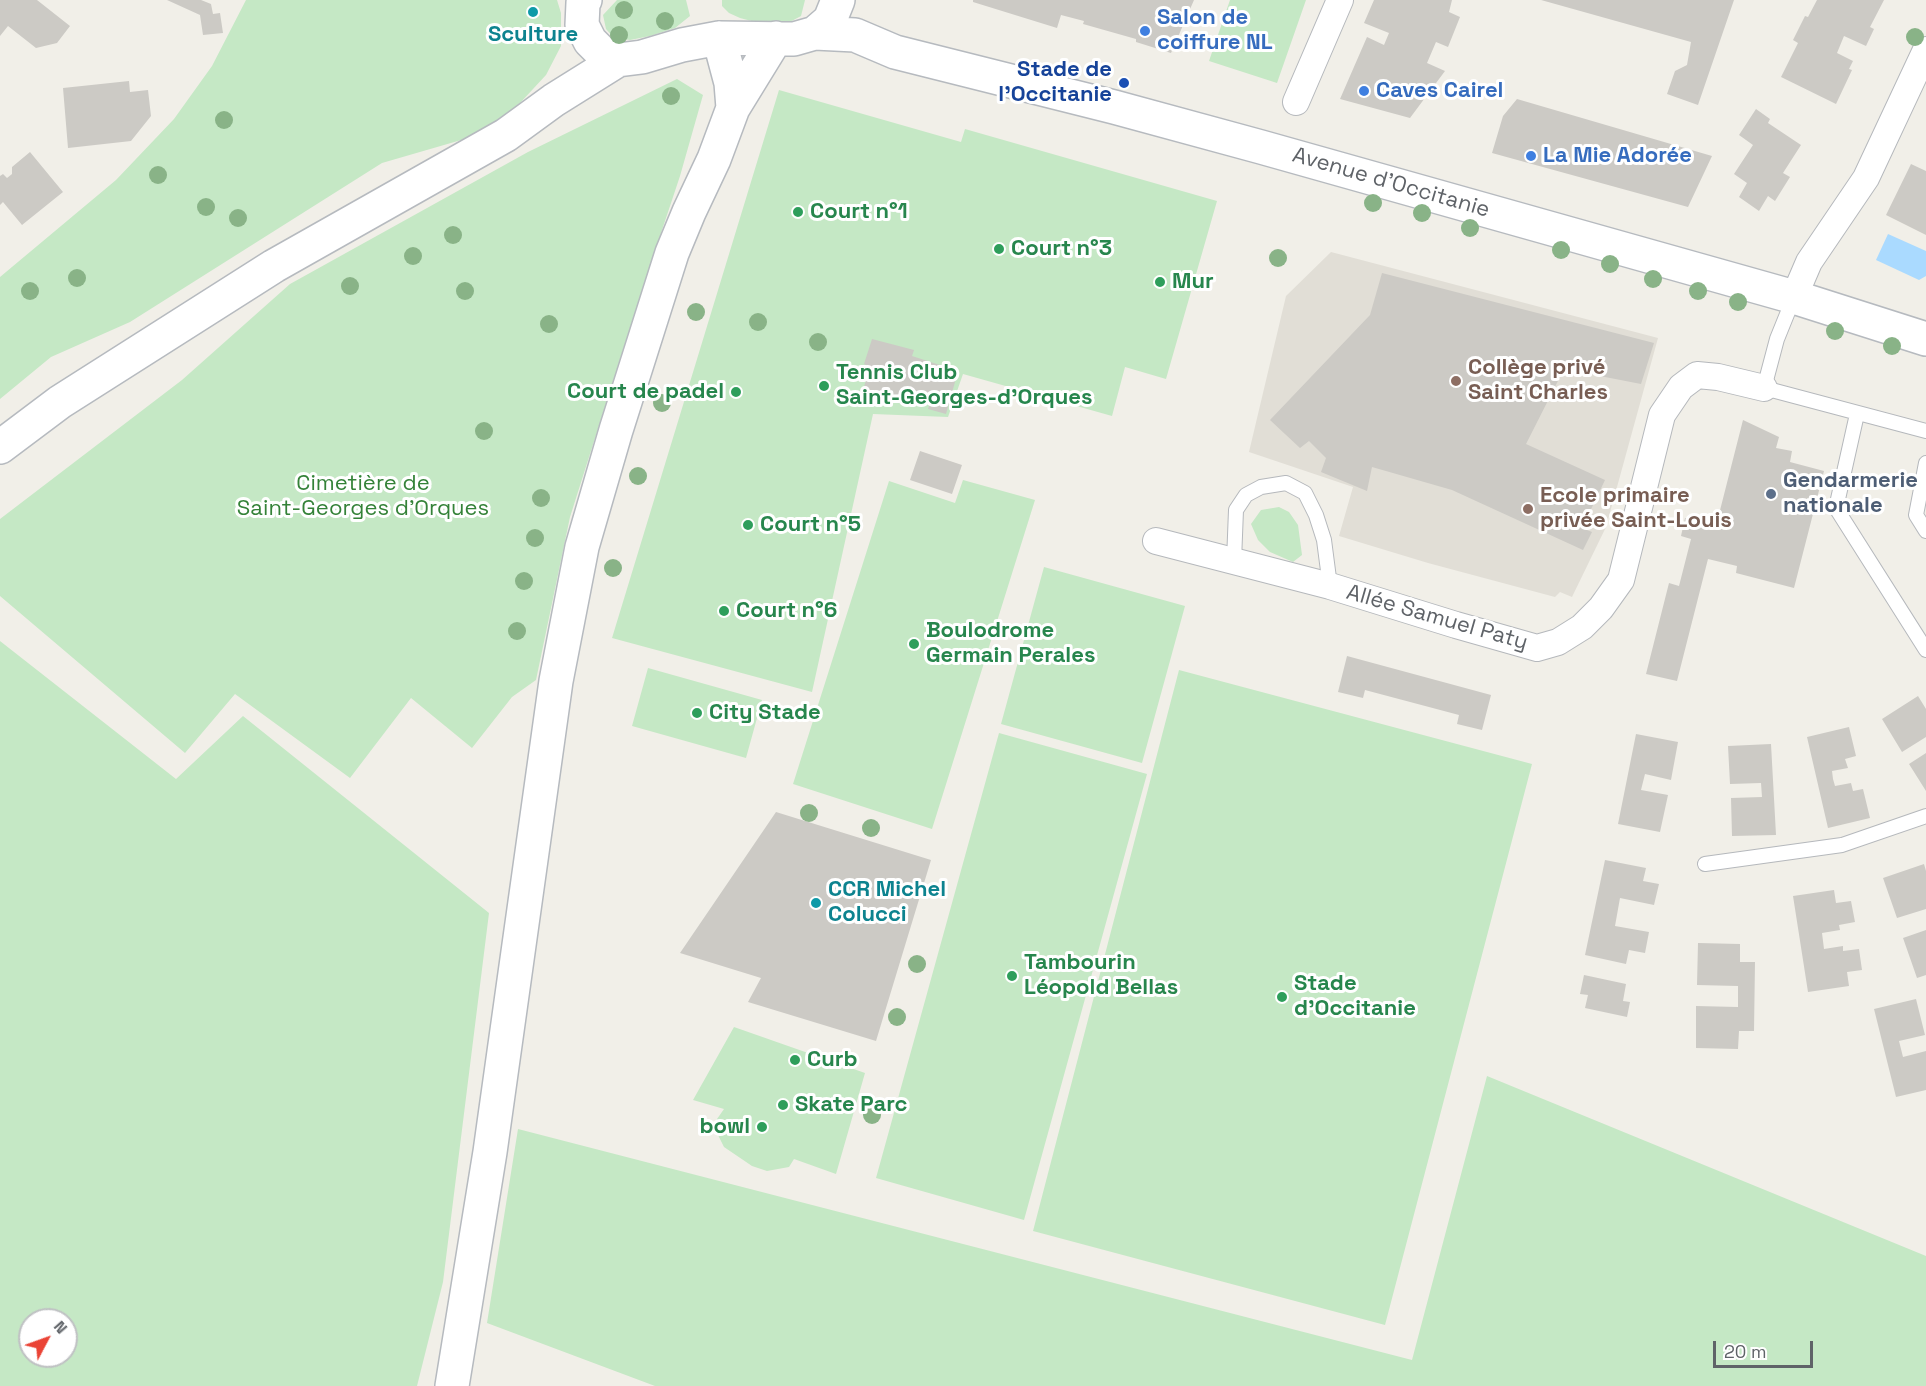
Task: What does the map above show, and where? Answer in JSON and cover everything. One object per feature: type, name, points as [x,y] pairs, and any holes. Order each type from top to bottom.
[{"type":"street","points":[[815,33],[830,20],[838,0]]},
{"type":"street","points":[[838,0],[855,35]]},
{"type":"street","points":[[1296,102],[1340,0]]},
{"type":"street","points":[[582,7],[590,41],[602,53],[618,60]]},
{"type":"street","points":[[554,100],[569,69],[582,7]]},
{"type":"street","name":"Avenue d'Occitanie","points":[[618,60],[642,57],[682,45],[719,38],[794,39],[815,33],[855,35],[895,52],[1250,144],[1794,297],[1926,339]]},
{"type":"street","points":[[719,38],[731,83],[733,108]]},
{"type":"street","points":[[452,1386],[490,1152],[555,692],[582,547],[672,253],[714,159],[733,108],[776,38]]},
{"type":"street","points":[[1794,297],[1809,262],[1866,178],[1926,50]]},
{"type":"street","points":[[0,447],[60,402],[274,266],[506,135],[554,100],[618,60]]},
{"type":"street","name":"Allée Samuel Paty","points":[[1156,540],[1330,586],[1537,648],[1558,642],[1582,627],[1601,609],[1621,580],[1662,415],[1681,387],[1697,375],[1718,377],[1764,388]]},
{"type":"lane","points":[[1794,297],[1777,339],[1764,388],[1857,414],[1926,430]]},
{"type":"lane","points":[[1857,414],[1836,508],[1926,650]]},
{"type":"lane","points":[[1926,463],[1916,515],[1926,531]]},
{"type":"lane","points":[[1234,561],[1236,510],[1246,495],[1261,487],[1286,483],[1305,493],[1316,515],[1324,540],[1330,586]]},
{"type":"lane","points":[[1705,864],[1842,845],[1926,816]]},
{"type":"shaded area","name":"Collège privé Saint Charles","points":[[1331,252],[1658,338],[1606,527],[1572,597],[1560,592],[1555,597],[1339,536],[1353,487],[1249,452],[1286,296]]},
{"type":"green space","points":[[246,0],[557,0],[561,13],[561,46],[546,75],[520,103],[475,136],[382,163],[130,322],[51,357],[0,399],[0,277],[116,180],[174,119],[212,66]]},
{"type":"green space","points":[[617,0],[686,0],[690,16],[675,28],[650,36],[630,40],[614,38],[606,29],[603,15]]},
{"type":"green space","points":[[722,0],[805,0],[801,16],[786,24],[759,23],[740,18],[729,13],[722,6]]},
{"type":"green space","points":[[1230,0],[1306,0],[1277,83],[1209,61]]},
{"type":"green space","name":"Cimetière de Saint-Georges d'Orques","points":[[677,79],[703,95],[680,176],[570,517],[536,680],[512,697],[472,748],[411,698],[350,778],[235,694],[185,753],[0,596],[0,519],[182,380],[290,284],[528,152]]},
{"type":"green space","name":"Tennis Club Saint-Georges-d'Orques","points":[[779,90],[961,142],[965,129],[1217,201],[1166,379],[1125,367],[1112,416],[963,374],[948,417],[873,414],[812,692],[612,638]]},
{"type":"green space","name":"Boulodrome Germain Perales","points":[[963,480],[1035,500],[932,829],[793,784],[889,481],[955,503]]},
{"type":"green space","points":[[1279,507],[1289,512],[1298,525],[1302,555],[1293,562],[1270,552],[1258,540],[1251,524],[1261,510]]},
{"type":"green space","points":[[1044,567],[1185,606],[1142,763],[1001,724]]},
{"type":"green space","points":[[0,641],[176,779],[243,716],[489,913],[443,1282],[417,1386],[0,1386]]},
{"type":"green space","name":"City Stade","points":[[648,668],[762,700],[746,758],[632,726]]},
{"type":"green space","name":"Stade d'Occitanie","points":[[1179,670],[1532,764],[1385,1325],[1033,1231]]},
{"type":"green space","name":"Tambourin Léopold Bellas","points":[[999,733],[1147,774],[1024,1220],[876,1178]]},
{"type":"green space","name":"Skate Parc","points":[[734,1027],[865,1073],[836,1174],[794,1159],[789,1167],[767,1171],[752,1166],[724,1147],[718,1135],[717,1119],[724,1109],[693,1100]]},
{"type":"green space","points":[[1487,1076],[1926,1256],[1926,1386],[655,1386],[487,1323],[518,1129],[1412,1360]]},
{"type":"water","points":[[1888,234],[1926,251],[1926,276],[1919,280],[1876,260]]},
{"type":"building","points":[[0,0],[37,0],[70,26],[57,43],[36,48],[8,26],[0,36]]},
{"type":"building","points":[[167,0],[201,0],[211,4],[213,14],[220,13],[223,33],[203,35],[200,15]]},
{"type":"building","points":[[973,0],[1194,0],[1171,53],[1136,42],[1136,39],[1083,24],[1084,21],[1061,15],[1057,28],[973,2]]},
{"type":"building","points":[[1374,0],[1452,0],[1449,12],[1460,17],[1448,47],[1436,42],[1427,63],[1445,71],[1410,118],[1340,99],[1367,37],[1384,45],[1389,33],[1364,23]]},
{"type":"building","points":[[1541,0],[1734,0],[1698,105],[1667,94],[1675,71],[1687,65],[1691,42]]},
{"type":"building","points":[[1817,0],[1884,0],[1870,27],[1874,29],[1866,46],[1844,36],[1837,53],[1853,61],[1849,69],[1852,70],[1836,104],[1781,77],[1798,43],[1793,40],[1805,16],[1808,17]]},
{"type":"building","points":[[129,81],[130,92],[148,90],[151,116],[131,141],[68,148],[63,88]]},
{"type":"building","points":[[1517,99],[1712,156],[1688,207],[1492,153],[1503,116]]},
{"type":"building","points":[[1756,109],[1770,119],[1768,123],[1801,145],[1783,173],[1790,177],[1775,201],[1768,196],[1759,211],[1739,197],[1747,183],[1734,174],[1753,145],[1739,135]]},
{"type":"building","points":[[30,152],[63,192],[22,225],[3,202],[0,205],[0,176],[3,174],[7,178],[12,174],[12,167]]},
{"type":"building","points":[[1911,164],[1926,171],[1926,235],[1886,215]]},
{"type":"building","points":[[1382,273],[1654,343],[1641,384],[1564,369],[1526,444],[1605,480],[1582,528],[1592,532],[1583,550],[1452,490],[1372,467],[1367,491],[1321,472],[1326,458],[1309,441],[1300,448],[1270,420],[1370,315]]},
{"type":"building","points":[[872,339],[914,350],[912,356],[946,367],[955,382],[946,414],[928,409],[931,400],[924,398],[922,407],[907,403],[908,400],[901,398],[900,401],[863,390],[870,367],[864,364]]},
{"type":"building","name":"Gendarmerie nationale","points":[[1743,420],[1779,437],[1776,448],[1792,451],[1790,462],[1824,471],[1794,588],[1736,573],[1737,566],[1708,559],[1677,681],[1646,674],[1669,583],[1679,586],[1691,539],[1681,536],[1685,518],[1716,526]]},
{"type":"building","points":[[920,451],[962,465],[952,494],[910,480]]},
{"type":"building","points":[[1347,656],[1491,695],[1482,730],[1457,724],[1459,715],[1365,690],[1363,698],[1338,692]]},
{"type":"building","points":[[1918,696],[1926,709],[1926,737],[1902,752],[1882,719]]},
{"type":"building","points":[[1849,727],[1856,756],[1845,759],[1848,768],[1832,771],[1833,779],[1835,786],[1851,783],[1853,791],[1863,789],[1870,818],[1828,828],[1807,737]]},
{"type":"building","points":[[1636,734],[1678,742],[1671,780],[1645,774],[1641,790],[1668,795],[1660,832],[1618,824]]},
{"type":"building","points":[[1771,744],[1776,835],[1732,836],[1731,798],[1762,797],[1761,783],[1730,784],[1728,746]]},
{"type":"building","points":[[1926,753],[1926,791],[1909,764]]},
{"type":"building","name":"CCR Michel Colucci","points":[[776,812],[931,860],[876,1041],[748,1002],[761,978],[680,953]]},
{"type":"building","points":[[1605,860],[1646,868],[1643,881],[1659,884],[1654,905],[1620,898],[1615,926],[1649,932],[1645,953],[1629,950],[1626,964],[1585,955]]},
{"type":"building","points":[[1924,864],[1926,909],[1897,918],[1883,878]]},
{"type":"building","points":[[1834,890],[1836,903],[1851,901],[1855,922],[1839,925],[1840,930],[1822,933],[1824,949],[1843,946],[1843,951],[1859,949],[1862,970],[1847,972],[1849,986],[1808,992],[1793,896]]},
{"type":"building","points":[[1926,930],[1926,975],[1917,978],[1903,938]]},
{"type":"building","points":[[1698,943],[1740,944],[1740,962],[1755,962],[1754,1031],[1739,1031],[1738,1049],[1696,1048],[1696,1006],[1738,1007],[1738,986],[1697,985]]},
{"type":"building","points":[[1584,975],[1626,984],[1623,1001],[1630,1002],[1627,1017],[1585,1008],[1588,995],[1580,994]]},
{"type":"building","points":[[1916,999],[1925,1035],[1899,1041],[1903,1057],[1926,1051],[1926,1090],[1896,1097],[1874,1009]]},
{"type":"place","name":"Sculture","points":[[533,12]]},
{"type":"place","name":"Salon de coiffure NL","points":[[1145,31]]},
{"type":"place","name":"Stade de l'Occitanie","points":[[1124,83]]},
{"type":"place","name":"Caves Cairel","points":[[1364,91]]},
{"type":"place","name":"La Mie Adorée","points":[[1531,156]]},
{"type":"place","name":"Court n°1","points":[[798,212]]},
{"type":"place","name":"Court n°3","points":[[999,249]]},
{"type":"place","name":"Mur","points":[[1160,282]]},
{"type":"place","name":"Collège privé Saint Charles","points":[[1456,381]]},
{"type":"place","name":"Tennis Club Saint-Georges-d'Orques","points":[[824,386]]},
{"type":"place","name":"Court de padel","points":[[736,392]]},
{"type":"place","name":"Gendarmerie nationale","points":[[1771,494]]},
{"type":"place","name":"Ecole primaire privée Saint-Louis","points":[[1528,509]]},
{"type":"place","name":"Court n°5","points":[[748,525]]},
{"type":"place","name":"Court n°6","points":[[724,611]]},
{"type":"place","name":"Boulodrome Germain Perales","points":[[914,644]]},
{"type":"place","name":"City Stade","points":[[697,713]]},
{"type":"place","name":"CCR Michel Colucci","points":[[816,903]]},
{"type":"place","name":"Tambourin Léopold Bellas","points":[[1012,976]]},
{"type":"place","name":"Stade d'Occitanie","points":[[1282,997]]},
{"type":"place","name":"Curb","points":[[795,1060]]},
{"type":"place","name":"Skate Parc","points":[[783,1105]]},
{"type":"place","name":"bowl","points":[[762,1127]]}]
